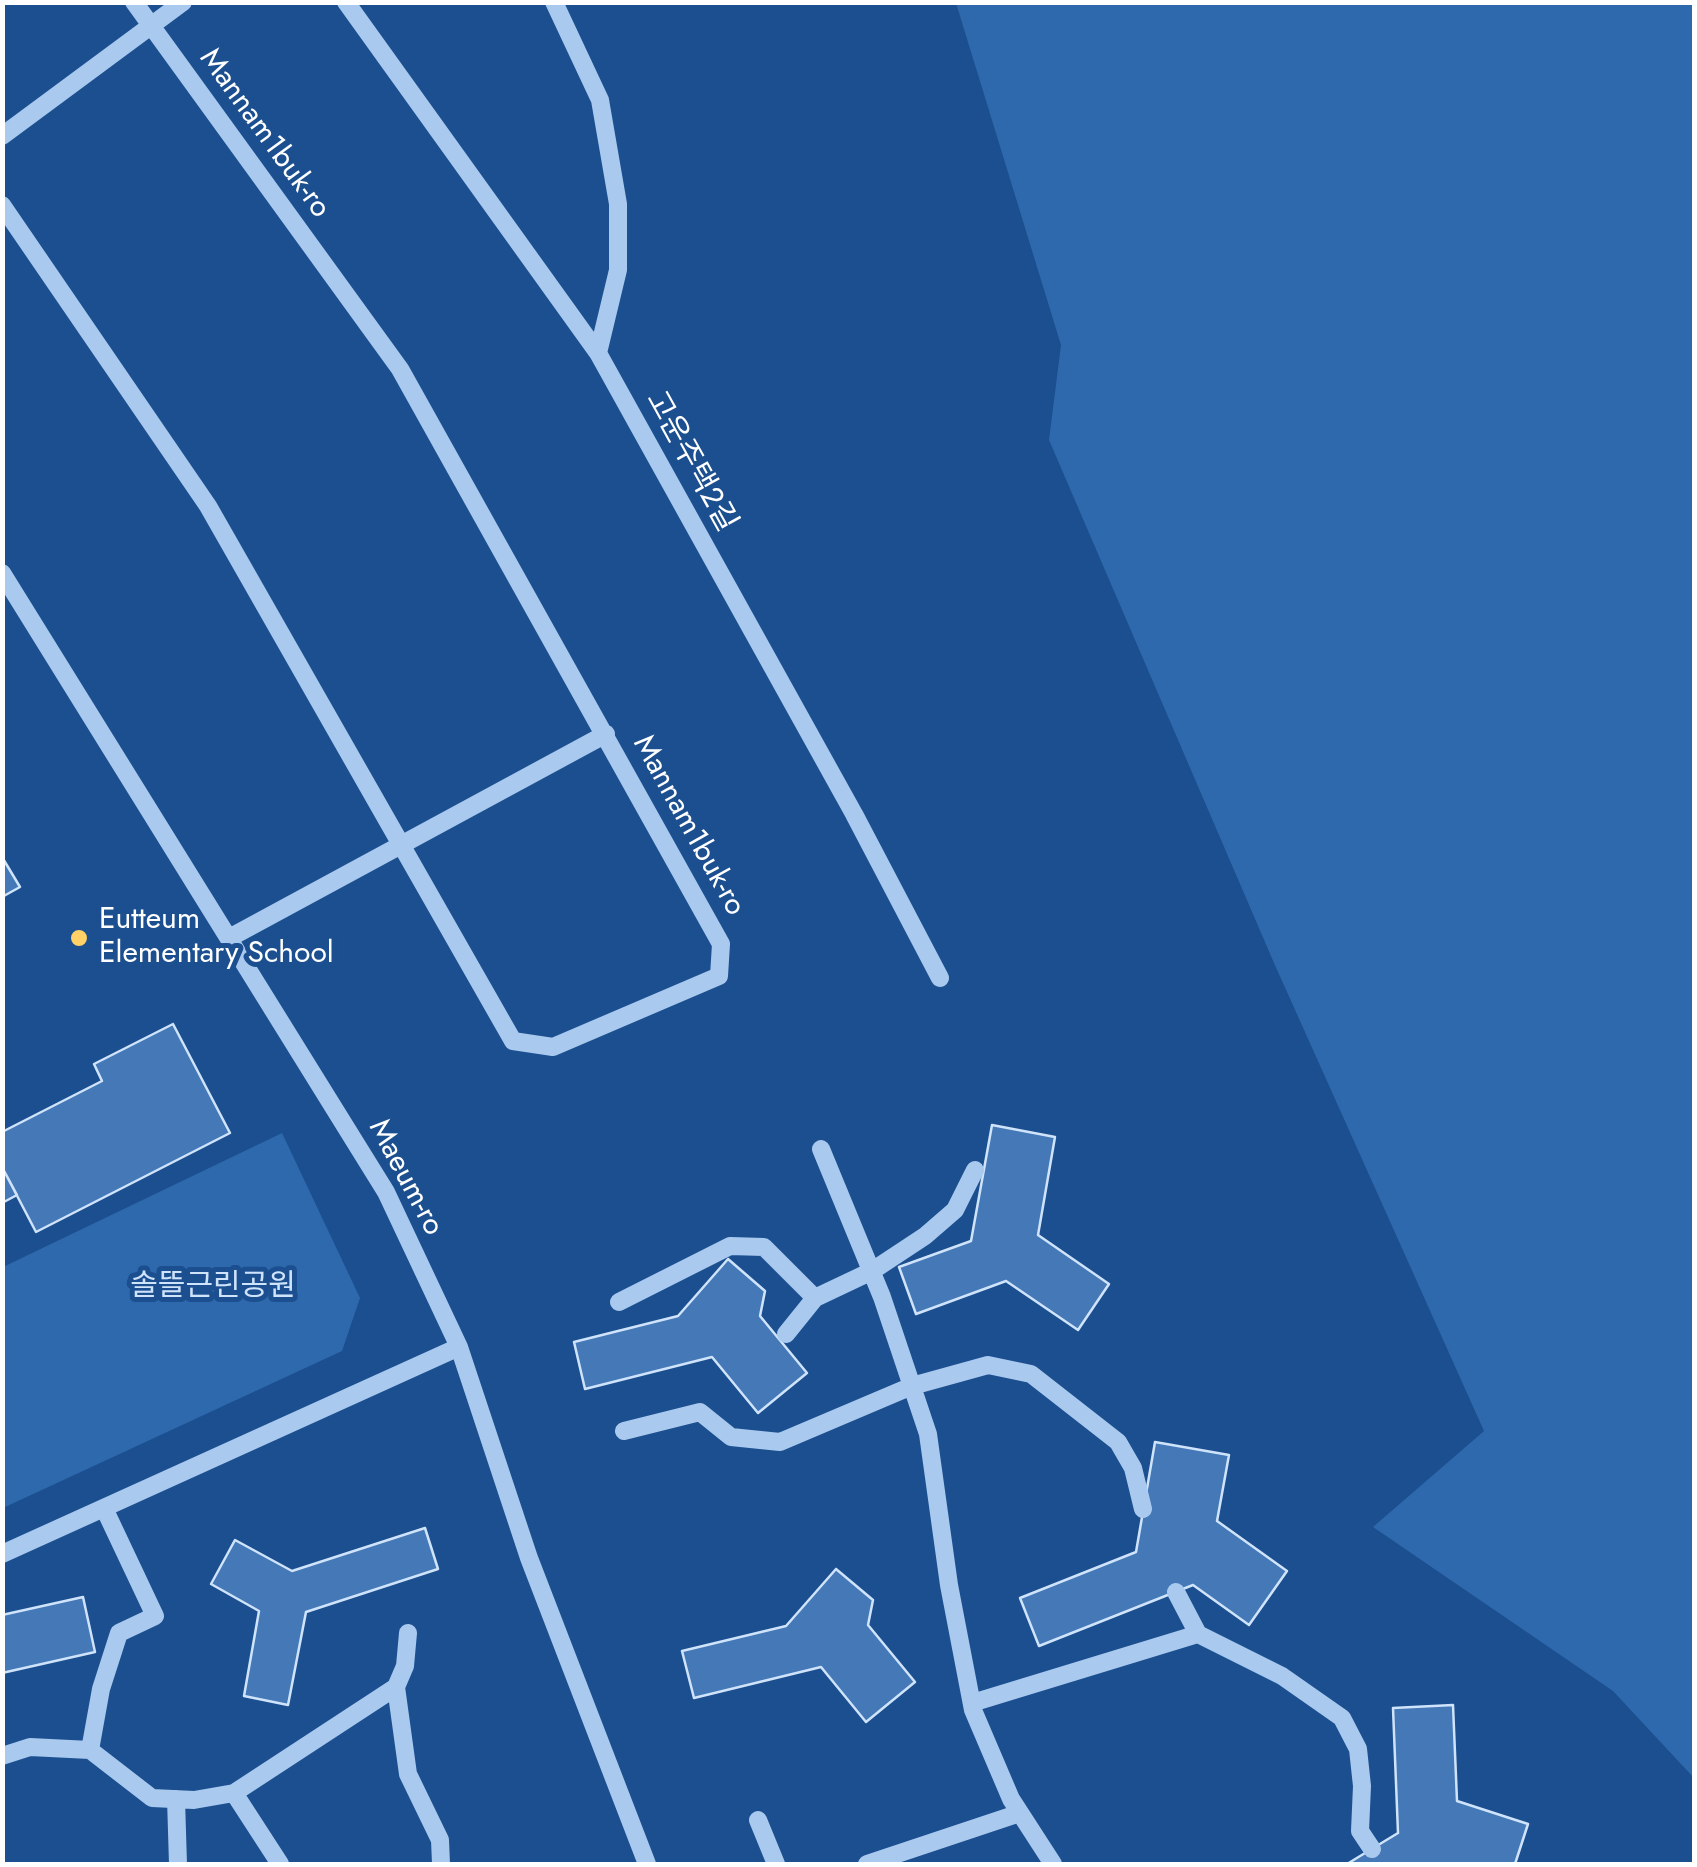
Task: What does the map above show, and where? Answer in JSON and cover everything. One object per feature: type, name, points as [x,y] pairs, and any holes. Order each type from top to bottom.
[{"type":"street","name":"Mannam1buk-ro","points":[[2,205],[208,506],[513,1041],[552,1047],[719,976],[721,944],[400,369],[134,2]]},
{"type":"street","points":[[2,136],[183,2]]},
{"type":"street","name":"고운주택2길","points":[[346,2],[598,353],[854,814],[940,978]]},
{"type":"street","points":[[554,2],[600,100],[618,204],[618,270],[598,353]]},
{"type":"street","name":"Maeum-ro","points":[[2,572],[386,1192],[459,1348],[529,1558],[646,1864]]},
{"type":"street","points":[[230,938],[606,734]]},
{"type":"street","points":[[821,1149],[872,1271],[928,1434],[949,1585],[972,1702],[1010,1799],[1053,1864]]},
{"type":"street","points":[[786,1334],[815,1298],[872,1271],[925,1236],[955,1210],[974,1170]]},
{"type":"street","points":[[618,1302],[730,1246],[764,1247],[815,1298]]},
{"type":"street","points":[[2,1554],[459,1348]]},
{"type":"street","points":[[624,1432],[700,1412],[731,1437],[780,1442],[912,1386],[988,1366],[1031,1374],[1118,1442],[1132,1468],[1144,1509]]},
{"type":"street","points":[[90,1750],[101,1688],[118,1633],[155,1616],[104,1508]]},
{"type":"street","points":[[1176,1592],[1198,1634],[1282,1676],[1342,1718],[1358,1749],[1362,1786],[1360,1831],[1372,1849]]},
{"type":"street","points":[[408,1633],[405,1666],[396,1688],[408,1774],[440,1840],[441,1864]]},
{"type":"street","points":[[972,1702],[1198,1634]]},
{"type":"street","points":[[2,1756],[30,1747],[90,1750],[152,1798],[194,1800],[234,1793],[396,1688]]},
{"type":"street","points":[[234,1793],[280,1864]]},
{"type":"street","points":[[176,1800],[178,1864]]},
{"type":"street","points":[[867,1864],[1020,1813]]},
{"type":"street","points":[[758,1820],[776,1864]]},
{"type":"green space","points":[[956,3],[1694,3],[1694,1778],[1613,1691],[1373,1527],[1484,1431],[1274,963],[1049,440],[1061,345]]},
{"type":"green space","name":"솔뜰근린공원","points":[[282,1133],[360,1298],[342,1351],[3,1508],[3,1267]]},
{"type":"building","points":[[2,857],[20,887],[2,897]]},
{"type":"building","points":[[173,1024],[230,1133],[36,1232],[2,1167],[2,1132],[102,1081],[94,1064]]},
{"type":"building","points":[[992,1125],[1055,1137],[1038,1235],[1109,1284],[1078,1330],[1006,1281],[916,1314],[899,1267],[971,1241]]},
{"type":"building","points":[[2,1167],[17,1195],[2,1203]]},
{"type":"building","points":[[728,1259],[765,1291],[760,1316],[807,1373],[758,1413],[712,1357],[585,1389],[574,1342],[678,1316]]},
{"type":"building","points":[[1155,1442],[1229,1455],[1217,1521],[1287,1571],[1249,1625],[1193,1585],[1039,1646],[1020,1598],[1136,1552]]},
{"type":"building","points":[[425,1528],[438,1569],[306,1612],[288,1705],[244,1696],[259,1611],[211,1584],[235,1540],[292,1571]]},
{"type":"building","points":[[836,1569],[873,1600],[868,1625],[915,1682],[866,1722],[821,1667],[694,1698],[682,1651],[786,1626]]},
{"type":"building","points":[[83,1597],[95,1652],[2,1673],[2,1615]]},
{"type":"building","points":[[1453,1705],[1457,1801],[1528,1824],[1515,1864],[1347,1864],[1398,1833],[1393,1708]]},
{"type":"place","name":"Eutteum Elementary School","points":[[79,938]]}]
